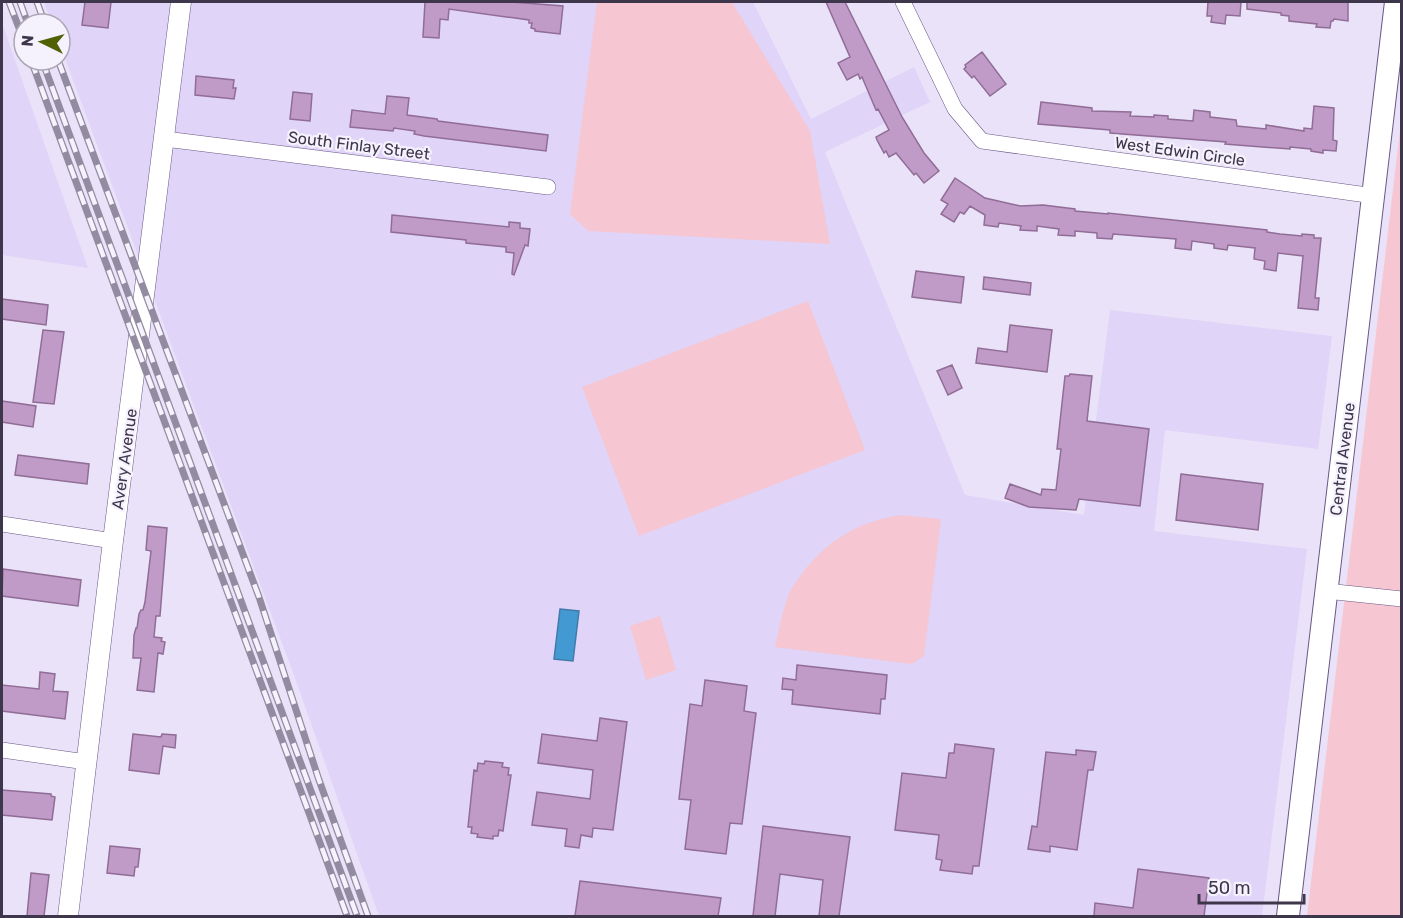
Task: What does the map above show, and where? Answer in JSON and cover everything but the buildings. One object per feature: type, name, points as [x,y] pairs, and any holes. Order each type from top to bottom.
[{"type":"main road","name":"Central Avenue","points":[[1288,916],[1374,196],[1396,47],[1396,2]]},
{"type":"street","name":"Avery Avenue","points":[[68,916],[181,2]]},
{"type":"street","name":"West Edwin Circle","points":[[903,2],[955,109],[982,141],[1374,196]]},
{"type":"street","name":"South Finlay Street","points":[[165,139],[548,187]]},
{"type":"street","points":[[2,524],[113,541]]},
{"type":"street","points":[[1326,591],[1401,599]]},
{"type":"street","points":[[2,750],[86,762]]},
{"type":"shaded area","points":[[44,2],[753,2],[811,119],[914,67],[930,102],[825,152],[965,495],[1084,515],[1110,310],[1332,336],[1318,449],[1165,430],[1154,531],[1307,549],[1262,916],[379,916],[295,678],[70,72],[72,72],[72,12],[48,12]]},
{"type":"shaded area","points":[[597,2],[732,2],[810,131],[830,244],[588,231],[570,214]]},
{"type":"shaded area","points":[[2,23],[12,51],[12,72],[19,72],[88,268],[2,255]]},
{"type":"shaded area","points":[[1401,122],[1401,916],[1307,916]]},
{"type":"shaded area","points":[[808,301],[865,450],[639,536],[582,387]]},
{"type":"shaded area","points":[[901,515],[941,519],[924,656],[912,664],[775,647],[790,591],[811,562],[845,534],[871,522]]},
{"type":"shaded area","points":[[660,616],[676,670],[646,680],[630,626]]},
{"type":"water","points":[[560,609],[579,611],[573,661],[554,659]]},
{"type":"railway","points":[[9,2],[13,12]]},
{"type":"railway","points":[[20,2],[24,12]]},
{"type":"railway","points":[[37,2],[41,12]]},
{"type":"railway","points":[[35,72],[347,916]]},
{"type":"railway","points":[[46,72],[357,916]]},
{"type":"railway","points":[[62,72],[259,597],[319,780],[368,916]]}]
